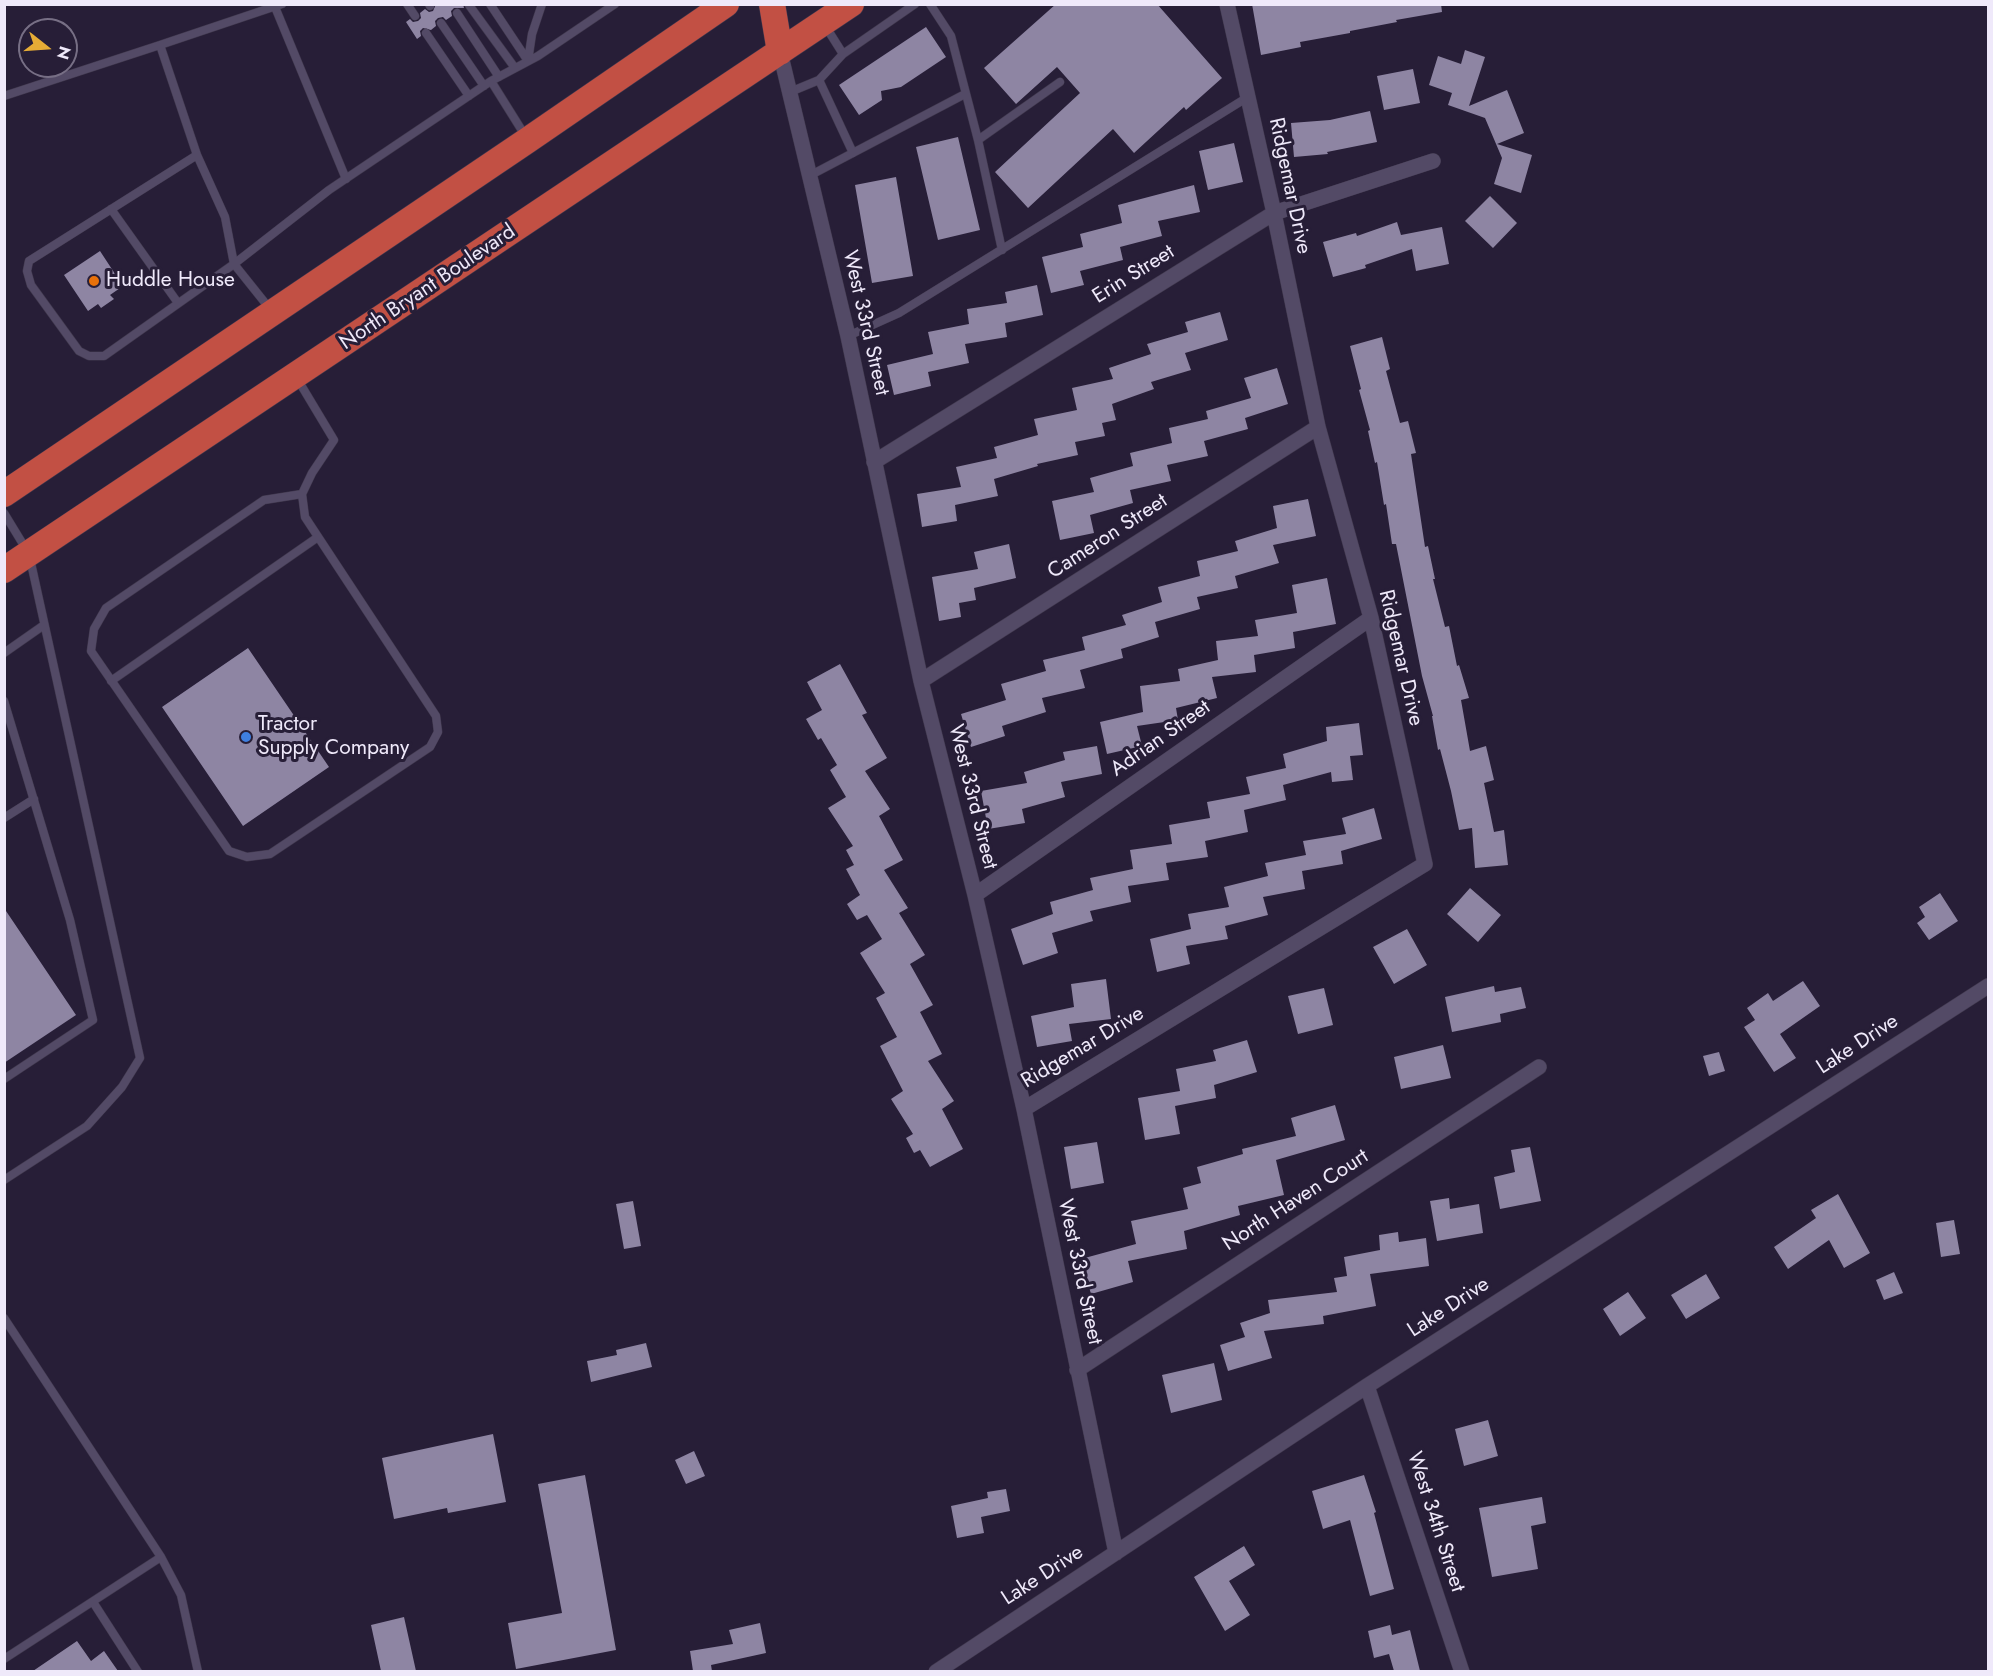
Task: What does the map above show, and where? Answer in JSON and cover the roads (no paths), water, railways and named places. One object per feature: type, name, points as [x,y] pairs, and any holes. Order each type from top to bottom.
[{"type":"highway","points":[[4,494],[726,4]]},
{"type":"highway","points":[[772,4],[780,52]]},
{"type":"highway","name":"North Bryant Boulevard","points":[[4,570],[851,4]]},
{"type":"street","name":"Ridgemar Drive","points":[[1024,1109],[1425,864],[1371,618],[1318,428],[1274,213],[1227,4]]},
{"type":"street","name":"West 33rd Street","points":[[780,52],[848,336],[921,681],[975,895],[1024,1109],[1116,1553]]},
{"type":"street","name":"Erin Street","points":[[874,462],[1274,213],[1433,161]]},
{"type":"street","name":"Cameron Street","points":[[921,681],[1318,428]]},
{"type":"street","name":"Adrian Street","points":[[975,895],[1371,618]]},
{"type":"street","name":"Lake Drive","points":[[936,1671],[1367,1386],[1989,986]]},
{"type":"street","name":"North Haven Court","points":[[1077,1370],[1539,1067]]},
{"type":"street","name":"West 34th Street","points":[[1367,1386],[1462,1671]]},
{"type":"lane","points":[[407,4],[415,16]]},
{"type":"lane","points":[[490,4],[528,61]]},
{"type":"lane","points":[[528,61],[532,34],[542,4]]},
{"type":"lane","points":[[197,155],[29,261],[27,271],[31,285],[79,351],[89,356],[104,356],[234,264],[346,178],[469,96],[528,61],[615,4]]},
{"type":"lane","points":[[790,92],[819,80],[843,54],[915,4]]},
{"type":"lane","points":[[930,4],[951,36],[978,140],[1002,250]]},
{"type":"lane","points":[[469,5],[515,68]]},
{"type":"lane","points":[[4,96],[279,6],[346,178]]},
{"type":"lane","points":[[457,13],[500,77]]},
{"type":"lane","points":[[441,23],[528,140]]},
{"type":"lane","points":[[823,23],[843,54]]},
{"type":"lane","points":[[426,33],[469,96]]},
{"type":"lane","points":[[160,45],[197,155],[225,217],[234,264],[272,313]]},
{"type":"lane","points":[[819,80],[853,153]]},
{"type":"lane","points":[[978,140],[1060,82]]},
{"type":"lane","points":[[809,176],[965,94]]},
{"type":"lane","points":[[848,336],[899,313],[1248,97]]},
{"type":"lane","points":[[111,209],[178,303]]},
{"type":"lane","points":[[296,376],[334,440],[312,473],[302,494],[305,517],[436,716],[438,732],[430,747],[270,854],[247,857],[229,851],[111,681],[91,651],[94,629],[106,608],[264,500],[302,494]]},
{"type":"lane","points":[[4,513],[28,554],[140,1058],[122,1087],[87,1126],[4,1180]]},
{"type":"lane","points":[[111,681],[318,537]]},
{"type":"lane","points":[[4,653],[44,625]]},
{"type":"lane","points":[[4,701],[70,920],[93,1020],[4,1079]]},
{"type":"lane","points":[[4,818],[34,799]]},
{"type":"lane","points":[[4,1318],[161,1557],[181,1595],[198,1671]]},
{"type":"lane","points":[[4,1659],[161,1557]]},
{"type":"lane","points":[[93,1602],[138,1671]]},
{"type":"place","name":"Huddle House","points":[[94,281]]},
{"type":"place","name":"Tractor Supply Company","points":[[246,737]]}]
